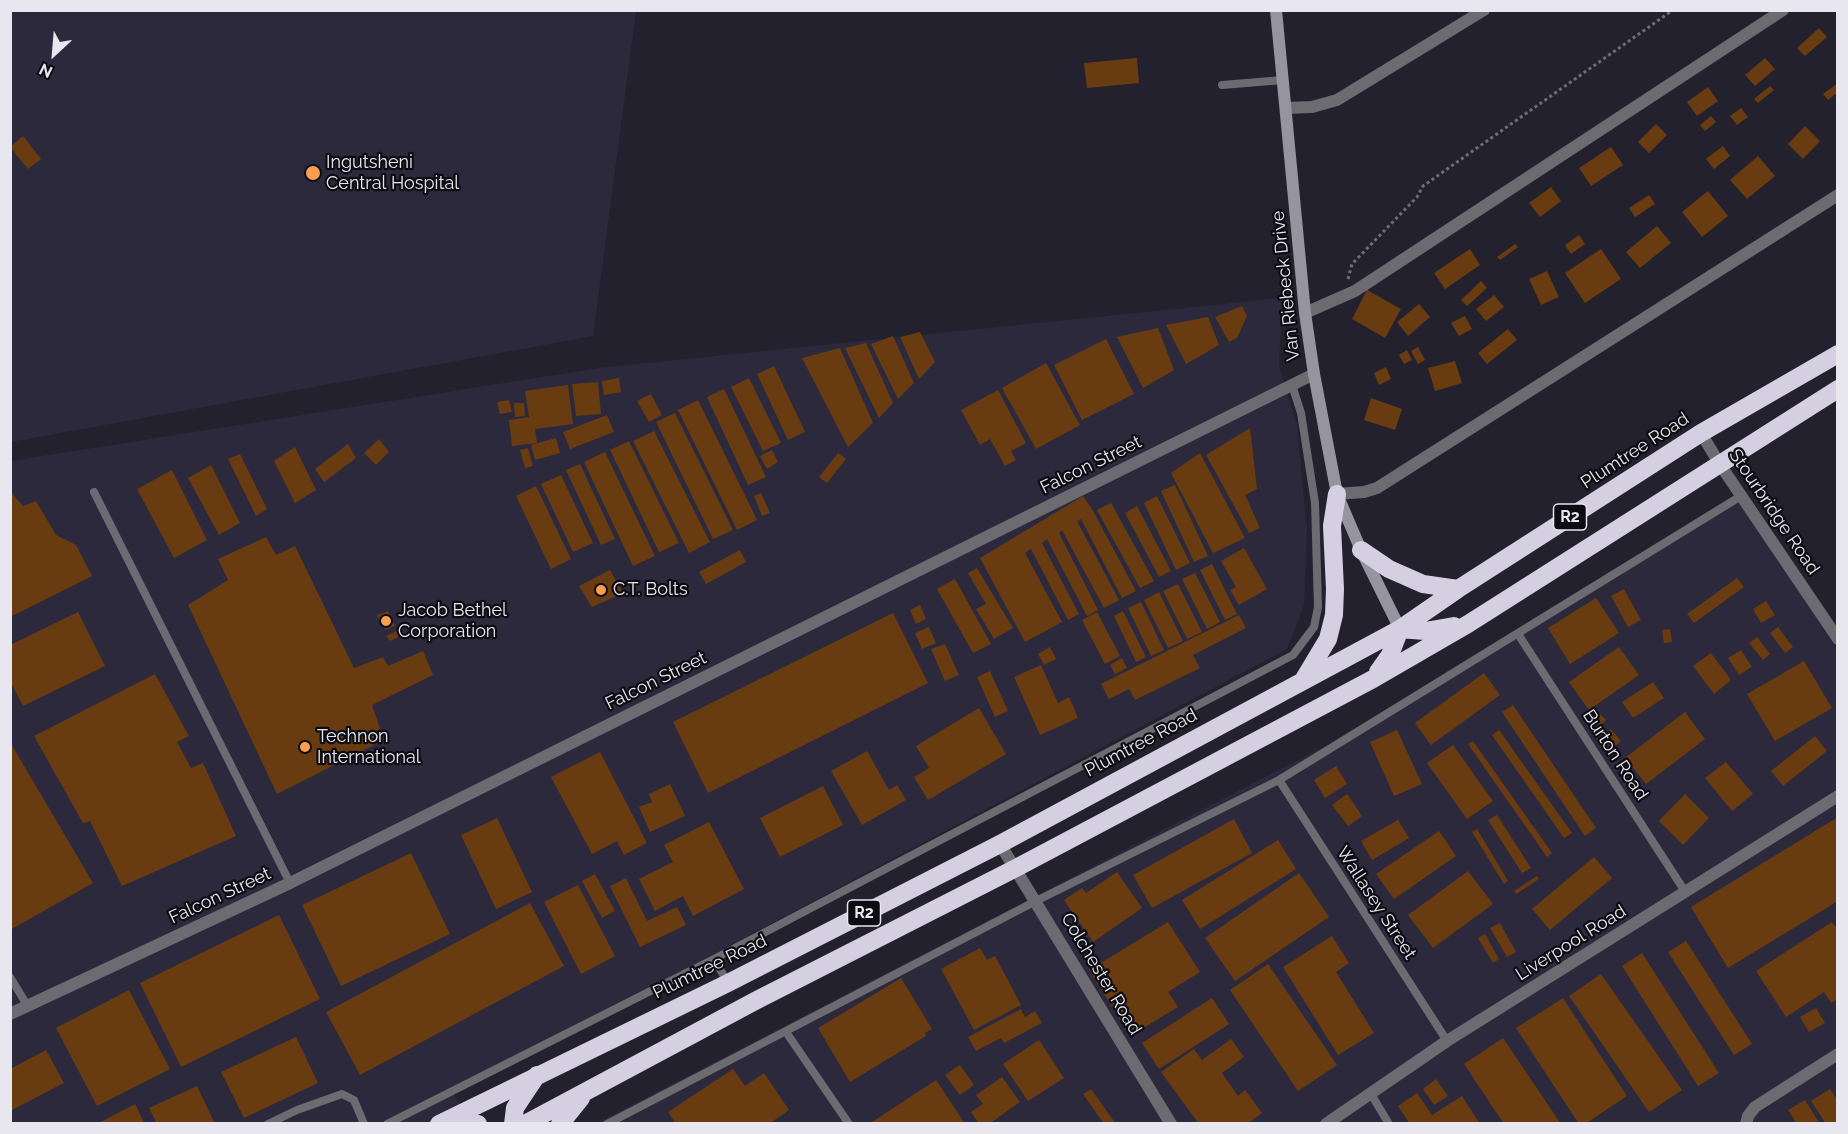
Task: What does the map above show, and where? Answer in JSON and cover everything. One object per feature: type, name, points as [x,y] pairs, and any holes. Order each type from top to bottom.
[{"type":"highway","name":"Plumtree Road","points":[[442,1122],[728,983],[1000,844],[1400,629],[1458,589],[1701,433],[1838,354]]},
{"type":"highway","name":"R2","points":[[525,1124],[757,1000],[1016,868],[1373,678],[1468,624],[1719,463],[1838,390]]},
{"type":"highway","points":[[1303,680],[1328,639],[1334,615],[1332,526],[1337,495]]},
{"type":"highway","points":[[1361,550],[1389,569],[1423,584],[1458,589]]},
{"type":"highway","points":[[1373,678],[1390,656],[1400,629],[1425,631],[1468,624]]},
{"type":"highway","points":[[513,1124],[516,1108],[537,1074]]},
{"type":"highway","points":[[560,1124],[586,1092]]},
{"type":"highway","points":[[442,1122],[478,1124]]},
{"type":"street","name":"Van Riebeck Drive","points":[[1276,10],[1305,313],[1337,495],[1400,629]]},
{"type":"street","points":[[1286,108],[1312,107],[1337,100],[1484,10]]},
{"type":"street","points":[[1305,313],[1342,298],[1783,10]]},
{"type":"street","points":[[1337,495],[1377,488],[1838,195]]},
{"type":"street","name":"Falcon Street","points":[[10,1014],[290,883],[1314,374]]},
{"type":"street","name":"Stourbridge Road","points":[[1701,433],[1838,639]]},
{"type":"street","name":"Liverpool Road","points":[[1326,1124],[1447,1041],[1838,796]]},
{"type":"street","name":"Colchester Road","points":[[1000,844],[1171,1124]]},
{"type":"street","points":[[1746,1124],[1748,1116],[1755,1107],[1838,1054]]},
{"type":"lane","points":[[1222,85],[1283,80]]},
{"type":"lane","points":[[387,1124],[714,959],[1293,655],[1314,627],[1318,607],[1315,503],[1301,413],[1292,385]]},
{"type":"lane","points":[[93,492],[290,883]]},
{"type":"lane","points":[[608,1124],[1036,901],[1279,780],[1741,496]]},
{"type":"lane","name":"Burton Road","points":[[1518,634],[1686,892]]},
{"type":"lane","name":"Wallasey Street","points":[[1279,780],[1447,1041]]},
{"type":"lane","points":[[714,959],[728,983]]},
{"type":"lane","points":[[10,977],[27,1005]]},
{"type":"lane","points":[[786,1032],[849,1124]]},
{"type":"lane","points":[[268,1124],[297,1110],[342,1094],[354,1100],[364,1124]]},
{"type":"lane","points":[[1371,1094],[1389,1124]]},
{"type":"path","points":[[1342,298],[1352,264],[1417,197],[1423,186],[1673,10]]},
{"type":"shaded area","name":"Ingutsheni Central Hospital","points":[[11,11],[636,11],[593,336],[11,442]]},
{"type":"shaded area","points":[[1282,298],[1279,366],[1297,425],[1307,531],[1304,605],[1287,649],[453,1093],[472,1123],[11,1124],[11,461],[599,368]]},
{"type":"shaded area","points":[[1738,500],[1837,649],[1837,1123],[595,1124],[1362,727]]},
{"type":"building","points":[[1819,28],[1827,37],[1805,56],[1797,48]]},
{"type":"building","points":[[1137,58],[1139,83],[1087,88],[1084,63]]},
{"type":"building","points":[[1765,58],[1775,69],[1755,86],[1745,75]]},
{"type":"building","points":[[1838,83],[1838,92],[1828,100],[1823,94]]},
{"type":"building","points":[[1770,86],[1774,90],[1758,103],[1754,99]]},
{"type":"building","points":[[1708,87],[1718,101],[1697,116],[1687,102]]},
{"type":"building","points":[[1741,108],[1748,117],[1737,125],[1730,116]]},
{"type":"building","points":[[1711,116],[1716,122],[1705,131],[1700,125]]},
{"type":"building","points":[[1656,124],[1667,135],[1649,153],[1638,142]]},
{"type":"building","points":[[1805,126],[1820,141],[1803,159],[1788,144]]},
{"type":"building","points":[[23,136],[41,159],[28,169],[10,147]]},
{"type":"building","points":[[1723,146],[1730,156],[1714,169],[1706,159]]},
{"type":"building","points":[[1611,147],[1623,165],[1591,186],[1579,168]]},
{"type":"building","points":[[1758,156],[1775,176],[1747,199],[1730,180]]},
{"type":"building","points":[[1551,187],[1561,201],[1540,217],[1529,203]]},
{"type":"building","points":[[1708,191],[1728,216],[1702,237],[1682,212]]},
{"type":"building","points":[[1649,195],[1655,204],[1635,217],[1629,208]]},
{"type":"building","points":[[1657,226],[1671,243],[1640,268],[1626,252]]},
{"type":"building","points":[[1579,235],[1585,244],[1571,254],[1565,245]]},
{"type":"building","points":[[1515,244],[1518,247],[1500,260],[1497,257]]},
{"type":"building","points":[[1470,249],[1480,265],[1445,289],[1434,273]]},
{"type":"building","points":[[1601,249],[1621,279],[1585,303],[1565,273]]},
{"type":"building","points":[[1547,271],[1559,297],[1541,305],[1529,279]]},
{"type":"building","points":[[1481,281],[1487,288],[1467,306],[1461,300]]},
{"type":"building","points":[[1367,290],[1401,309],[1385,338],[1352,319]]},
{"type":"building","points":[[1494,295],[1504,307],[1486,321],[1476,309]]},
{"type":"building","points":[[1419,304],[1430,317],[1408,336],[1397,322]]},
{"type":"building","points":[[1242,306],[1247,316],[1237,338],[1229,342],[1215,317]]},
{"type":"building","points":[[1465,316],[1472,329],[1459,336],[1451,323]]},
{"type":"building","points":[[1208,317],[1219,345],[1186,364],[1166,325]]},
{"type":"building","points":[[1158,328],[1174,370],[1143,388],[1117,337]]},
{"type":"building","points":[[1508,329],[1517,340],[1487,364],[1478,353]]},
{"type":"building","points":[[920,332],[935,362],[919,379],[900,337]]},
{"type":"building","points":[[893,336],[914,383],[898,399],[871,344]]},
{"type":"building","points":[[1106,339],[1134,394],[1082,420],[1054,365]]},
{"type":"building","points":[[866,343],[893,403],[879,418],[845,348]]},
{"type":"building","points":[[1418,347],[1425,360],[1418,364],[1411,351]]},
{"type":"building","points":[[840,348],[873,423],[848,447],[802,358]]},
{"type":"building","points":[[1407,350],[1412,360],[1404,364],[1399,355]]},
{"type":"building","points":[[1455,361],[1462,383],[1435,391],[1428,368]]},
{"type":"building","points":[[1046,363],[1080,425],[1036,449],[1002,388]]},
{"type":"building","points":[[774,366],[805,432],[788,440],[757,374]]},
{"type":"building","points":[[1386,367],[1391,379],[1379,385],[1374,373]]},
{"type":"building","points":[[619,378],[621,392],[604,395],[602,381]]},
{"type":"building","points":[[749,378],[781,443],[763,451],[731,387]]},
{"type":"building","points":[[598,382],[601,414],[576,416],[572,384]]},
{"type":"building","points":[[568,385],[573,424],[535,429],[537,443],[512,446],[509,420],[529,417],[525,391]]},
{"type":"building","points":[[724,389],[766,477],[748,485],[707,397]]},
{"type":"building","points":[[998,390],[1026,443],[1011,451],[1016,460],[1005,466],[990,439],[980,445],[961,410]]},
{"type":"building","points":[[651,394],[662,415],[649,422],[637,401]]},
{"type":"building","points":[[1371,398],[1402,409],[1395,430],[1364,420]]},
{"type":"building","points":[[509,400],[512,412],[500,414],[497,402]]},
{"type":"building","points":[[698,400],[757,520],[737,530],[678,410]]},
{"type":"building","points":[[514,403],[524,403],[525,416],[515,417]]},
{"type":"building","points":[[675,413],[733,530],[713,539],[656,422]]},
{"type":"building","points":[[607,415],[614,432],[570,449],[563,432]]},
{"type":"building","points":[[1250,428],[1257,489],[1245,495],[1260,528],[1249,533],[1206,455]]},
{"type":"building","points":[[654,431],[710,542],[689,553],[633,441]]},
{"type":"building","points":[[556,438],[560,453],[535,460],[531,445]]},
{"type":"building","points":[[379,439],[389,452],[376,465],[364,453]]},
{"type":"building","points":[[629,441],[679,543],[659,552],[610,450]]},
{"type":"building","points":[[348,444],[356,458],[324,482],[315,469]]},
{"type":"building","points":[[295,447],[316,490],[295,503],[274,461]]},
{"type":"building","points":[[528,448],[533,466],[525,468],[520,450]]},
{"type":"building","points":[[772,450],[778,462],[767,469],[760,456]]},
{"type":"building","points":[[605,452],[655,556],[633,566],[584,462]]},
{"type":"building","points":[[838,453],[846,459],[827,483],[819,477]]},
{"type":"building","points":[[1200,453],[1245,538],[1213,553],[1171,473]]},
{"type":"building","points":[[240,454],[267,509],[256,516],[228,459]]},
{"type":"building","points":[[580,464],[615,539],[601,545],[566,470]]},
{"type":"building","points":[[211,465],[240,523],[219,535],[188,478]]},
{"type":"building","points":[[172,470],[207,540],[174,558],[137,489]]},
{"type":"building","points":[[561,475],[593,543],[573,552],[541,484]]},
{"type":"building","points":[[1175,485],[1208,556],[1194,562],[1161,491]]},
{"type":"building","points":[[536,486],[571,559],[551,569],[516,496]]},
{"type":"building","points":[[10,491],[23,506],[36,501],[56,535],[76,545],[92,576],[10,617]]},
{"type":"building","points":[[761,493],[770,513],[762,516],[754,496]]},
{"type":"building","points":[[1083,496],[1136,591],[1122,598],[1081,519],[1077,521],[1119,600],[1104,608],[1062,530],[1059,533],[1098,610],[1087,616],[1047,539],[1042,543],[1079,614],[1068,620],[1031,549],[1025,553],[1062,622],[1025,642],[980,558]]},
{"type":"building","points":[[1157,496],[1190,563],[1176,570],[1144,503]]},
{"type":"building","points":[[1111,503],[1154,581],[1140,588],[1097,510]]},
{"type":"building","points":[[1137,506],[1171,571],[1159,577],[1125,513]]},
{"type":"building","points":[[266,537],[276,555],[295,546],[354,668],[383,657],[388,666],[423,651],[433,675],[372,705],[384,740],[277,794],[188,605],[228,580],[218,559]]},
{"type":"building","points":[[1244,548],[1267,589],[1239,605],[1230,590],[1236,587],[1221,561]]},
{"type":"building","points":[[740,550],[746,562],[706,584],[699,572]]},
{"type":"building","points":[[1212,564],[1237,614],[1225,620],[1200,570]]},
{"type":"building","points":[[977,568],[1013,628],[994,639],[976,609],[986,604],[968,573]]},
{"type":"building","name":"C.T. Bolts","points":[[610,570],[623,593],[592,607],[579,586]]},
{"type":"building","points":[[1195,573],[1220,622],[1207,629],[1182,579]]},
{"type":"building","points":[[1737,578],[1744,587],[1694,623],[1687,614]]},
{"type":"building","points":[[955,579],[991,644],[973,653],[937,589]]},
{"type":"building","points":[[1178,584],[1202,632],[1187,639],[1163,591]]},
{"type":"building","points":[[1624,589],[1641,620],[1628,627],[1611,596]]},
{"type":"building","points":[[1159,592],[1183,641],[1168,648],[1144,600]]},
{"type":"building","points":[[1596,598],[1619,633],[1570,664],[1548,628]]},
{"type":"building","points":[[1766,601],[1775,615],[1761,623],[1753,609]]},
{"type":"building","points":[[1141,602],[1164,650],[1151,656],[1128,608]]},
{"type":"building","points":[[920,605],[926,619],[916,624],[910,610]]},
{"type":"building","name":"Jacob Bethel Corporation","points":[[388,611],[395,626],[385,630],[377,615]]},
{"type":"building","points":[[1123,611],[1146,657],[1136,662],[1114,616]]},
{"type":"building","points":[[78,612],[105,666],[23,706],[10,681],[10,645]]},
{"type":"building","points":[[1097,612],[1120,656],[1105,664],[1082,620]]},
{"type":"building","points":[[893,613],[928,683],[708,793],[673,722]]},
{"type":"building","points":[[1239,615],[1246,628],[1193,655],[1200,668],[1135,700],[1129,689],[1109,699],[1101,684]]},
{"type":"building","points":[[929,627],[936,643],[922,649],[915,633]]},
{"type":"building","points":[[1778,627],[1793,647],[1785,653],[1770,633]]},
{"type":"building","points":[[1670,629],[1672,642],[1664,643],[1662,630]]},
{"type":"building","points":[[397,631],[400,636],[390,641],[386,636]]},
{"type":"building","points":[[1757,637],[1770,654],[1763,660],[1749,643]]},
{"type":"building","points":[[945,644],[959,675],[945,681],[931,649]]},
{"type":"building","points":[[1050,647],[1056,659],[1044,665],[1038,654]]},
{"type":"building","points":[[1619,647],[1639,675],[1589,710],[1569,682]]},
{"type":"building","points":[[1741,650],[1752,667],[1739,675],[1728,658]]},
{"type":"building","points":[[1711,653],[1731,680],[1714,694],[1693,666]]},
{"type":"building","points":[[1122,658],[1127,668],[1115,674],[1110,665]]},
{"type":"building","points":[[1804,661],[1832,708],[1775,741],[1747,694]]},
{"type":"building","points":[[1041,665],[1058,703],[1069,697],[1078,718],[1040,735],[1014,677]]},
{"type":"building","points":[[990,671],[1008,711],[995,717],[977,677]]},
{"type":"building","points":[[1484,673],[1500,695],[1431,745],[1415,723]]},
{"type":"building","points":[[155,674],[189,736],[177,742],[191,768],[203,763],[236,836],[122,886],[90,821],[83,823],[34,736]]},
{"type":"building","points":[[1653,682],[1664,698],[1633,718],[1622,702]]},
{"type":"building","points":[[1513,705],[1596,828],[1585,836],[1502,712]]},
{"type":"building","points":[[979,708],[1006,754],[928,800],[914,777],[929,768],[916,746]]},
{"type":"building","points":[[1685,712],[1705,739],[1646,784],[1625,758]]},
{"type":"building","points":[[1599,713],[1606,720],[1599,727],[1592,720]]},
{"type":"building","points":[[1611,729],[1621,741],[1611,749],[1601,738]]},
{"type":"building","points":[[1397,730],[1422,784],[1394,796],[1370,742]]},
{"type":"building","points":[[1499,730],[1572,833],[1564,838],[1492,735]]},
{"type":"building","points":[[1815,736],[1827,751],[1783,786],[1771,771]]},
{"type":"building","points":[[1473,741],[1552,853],[1547,857],[1468,744]]},
{"type":"building","points":[[10,742],[93,883],[10,930]]},
{"type":"building","points":[[1453,745],[1493,801],[1467,819],[1427,763]]},
{"type":"building","points":[[867,751],[889,790],[897,785],[906,800],[862,825],[831,771]]},
{"type":"building","points":[[600,752],[647,843],[624,855],[617,841],[592,854],[551,777]]},
{"type":"building","points":[[1726,762],[1753,794],[1732,811],[1705,778]]},
{"type":"building","points":[[1336,766],[1347,784],[1325,798],[1314,780]]},
{"type":"building","points":[[670,784],[685,816],[650,832],[639,807],[652,802],[649,794]]},
{"type":"building","points":[[823,786],[843,825],[780,857],[760,818]]},
{"type":"building","points":[[1347,794],[1362,816],[1348,826],[1332,805]]},
{"type":"building","points":[[1685,794],[1709,818],[1683,845],[1659,821]]},
{"type":"building","points":[[1497,815],[1531,868],[1522,873],[1488,820]]},
{"type":"building","points":[[1838,817],[1838,901],[1728,968],[1691,907]]},
{"type":"building","points":[[497,818],[532,892],[496,909],[461,835]]},
{"type":"building","points":[[1234,819],[1252,853],[1152,908],[1133,875]]},
{"type":"building","points":[[1398,820],[1409,838],[1372,860],[1361,841]]},
{"type":"building","points":[[709,822],[744,889],[693,916],[683,896],[655,911],[639,879],[673,862],[664,845]]},
{"type":"building","points":[[1477,829],[1508,881],[1504,884],[1472,832]]},
{"type":"building","points":[[1439,831],[1456,856],[1394,899],[1376,874]]},
{"type":"building","points":[[1278,840],[1296,869],[1200,929],[1182,900]]},
{"type":"building","points":[[411,853],[450,934],[341,986],[302,905]]},
{"type":"building","points":[[1594,857],[1612,878],[1550,930],[1532,909]]},
{"type":"building","points":[[1468,871],[1493,904],[1433,948],[1408,915]]},
{"type":"building","points":[[1117,872],[1142,908],[1093,942],[1064,900],[1082,888],[1086,893]]},
{"type":"building","points":[[1299,873],[1329,917],[1235,981],[1205,938]]},
{"type":"building","points":[[595,874],[615,911],[602,918],[582,881]]},
{"type":"building","points":[[1537,876],[1539,879],[1516,894],[1514,891]]},
{"type":"building","points":[[626,878],[647,921],[677,907],[686,925],[640,947],[610,886]]},
{"type":"building","points":[[578,885],[615,956],[581,974],[544,902]]},
{"type":"building","points":[[530,903],[564,966],[360,1075],[326,1012]]},
{"type":"building","points":[[279,915],[320,999],[181,1067],[140,983]]},
{"type":"building","points":[[1168,922],[1200,972],[1168,992],[1178,1007],[1130,1036],[1089,970]]},
{"type":"building","points":[[1832,922],[1838,930],[1838,999],[1831,1003],[1824,992],[1786,1017],[1756,971]]},
{"type":"building","points":[[1500,923],[1516,952],[1507,957],[1490,928]]},
{"type":"building","points":[[1485,934],[1499,959],[1493,963],[1478,938]]},
{"type":"building","points":[[1332,936],[1349,963],[1336,972],[1374,1033],[1338,1055],[1283,967]]},
{"type":"building","points":[[1686,941],[1752,1044],[1734,1055],[1668,952]]},
{"type":"building","points":[[980,948],[987,960],[995,956],[1021,1005],[974,1030],[941,969]]},
{"type":"building","points":[[1642,953],[1719,1073],[1698,1086],[1622,966]]},
{"type":"building","points":[[1268,964],[1337,1065],[1298,1091],[1230,990]]},
{"type":"building","points":[[1601,974],[1682,1090],[1649,1112],[1569,996]]},
{"type":"building","points":[[901,978],[932,1029],[925,1033],[926,1036],[850,1082],[818,1028]]},
{"type":"building","points":[[129,990],[170,1069],[97,1106],[56,1028]]},
{"type":"building","points":[[1212,998],[1229,1024],[1159,1069],[1142,1043]]},
{"type":"building","points":[[1563,998],[1627,1096],[1585,1124],[1579,1124],[1516,1028]]},
{"type":"building","points":[[1816,1008],[1825,1023],[1809,1032],[1800,1017]]},
{"type":"building","points":[[1021,1009],[1025,1017],[1035,1011],[1042,1023],[1004,1043],[1001,1038],[976,1051],[968,1037]]},
{"type":"building","points":[[296,1037],[318,1083],[244,1118],[221,1072]]},
{"type":"building","points":[[1503,1038],[1561,1124],[1504,1124],[1464,1064]]},
{"type":"building","points":[[1231,1039],[1244,1057],[1222,1073],[1238,1096],[1245,1090],[1262,1113],[1247,1124],[1199,1124],[1161,1072],[1194,1049],[1202,1060]]},
{"type":"building","points":[[1039,1040],[1064,1078],[1028,1101],[1003,1064]]},
{"type":"building","points":[[46,1050],[64,1083],[10,1111],[10,1069]]},
{"type":"building","points":[[960,1065],[974,1085],[960,1095],[945,1075]]},
{"type":"building","points":[[733,1069],[745,1086],[764,1073],[789,1110],[769,1124],[676,1124],[668,1112]]},
{"type":"building","points":[[1002,1077],[1020,1102],[989,1124],[979,1124],[971,1112],[983,1104],[976,1095]]},
{"type":"building","points":[[1436,1079],[1448,1096],[1434,1105],[1423,1089]]},
{"type":"building","points":[[936,1080],[965,1124],[869,1124]]},
{"type":"building","points":[[197,1086],[215,1124],[157,1124],[149,1108]]},
{"type":"building","points":[[1091,1089],[1116,1124],[1104,1124],[1083,1094]]},
{"type":"building","points":[[1830,1089],[1838,1101],[1838,1124],[1826,1124],[1811,1101]]},
{"type":"building","points":[[1417,1093],[1432,1115],[1462,1096],[1480,1124],[1410,1124],[1398,1106]]},
{"type":"building","points":[[1805,1100],[1820,1124],[1797,1124],[1788,1110]]},
{"type":"building","points":[[135,1104],[145,1124],[97,1124]]},
{"type":"place","name":"Ingutsheni Central Hospital","points":[[313,173]]},
{"type":"place","name":"C.T. Bolts","points":[[601,590]]},
{"type":"place","name":"Jacob Bethel Corporation","points":[[386,621]]},
{"type":"place","name":"Technon International","points":[[305,747]]}]
